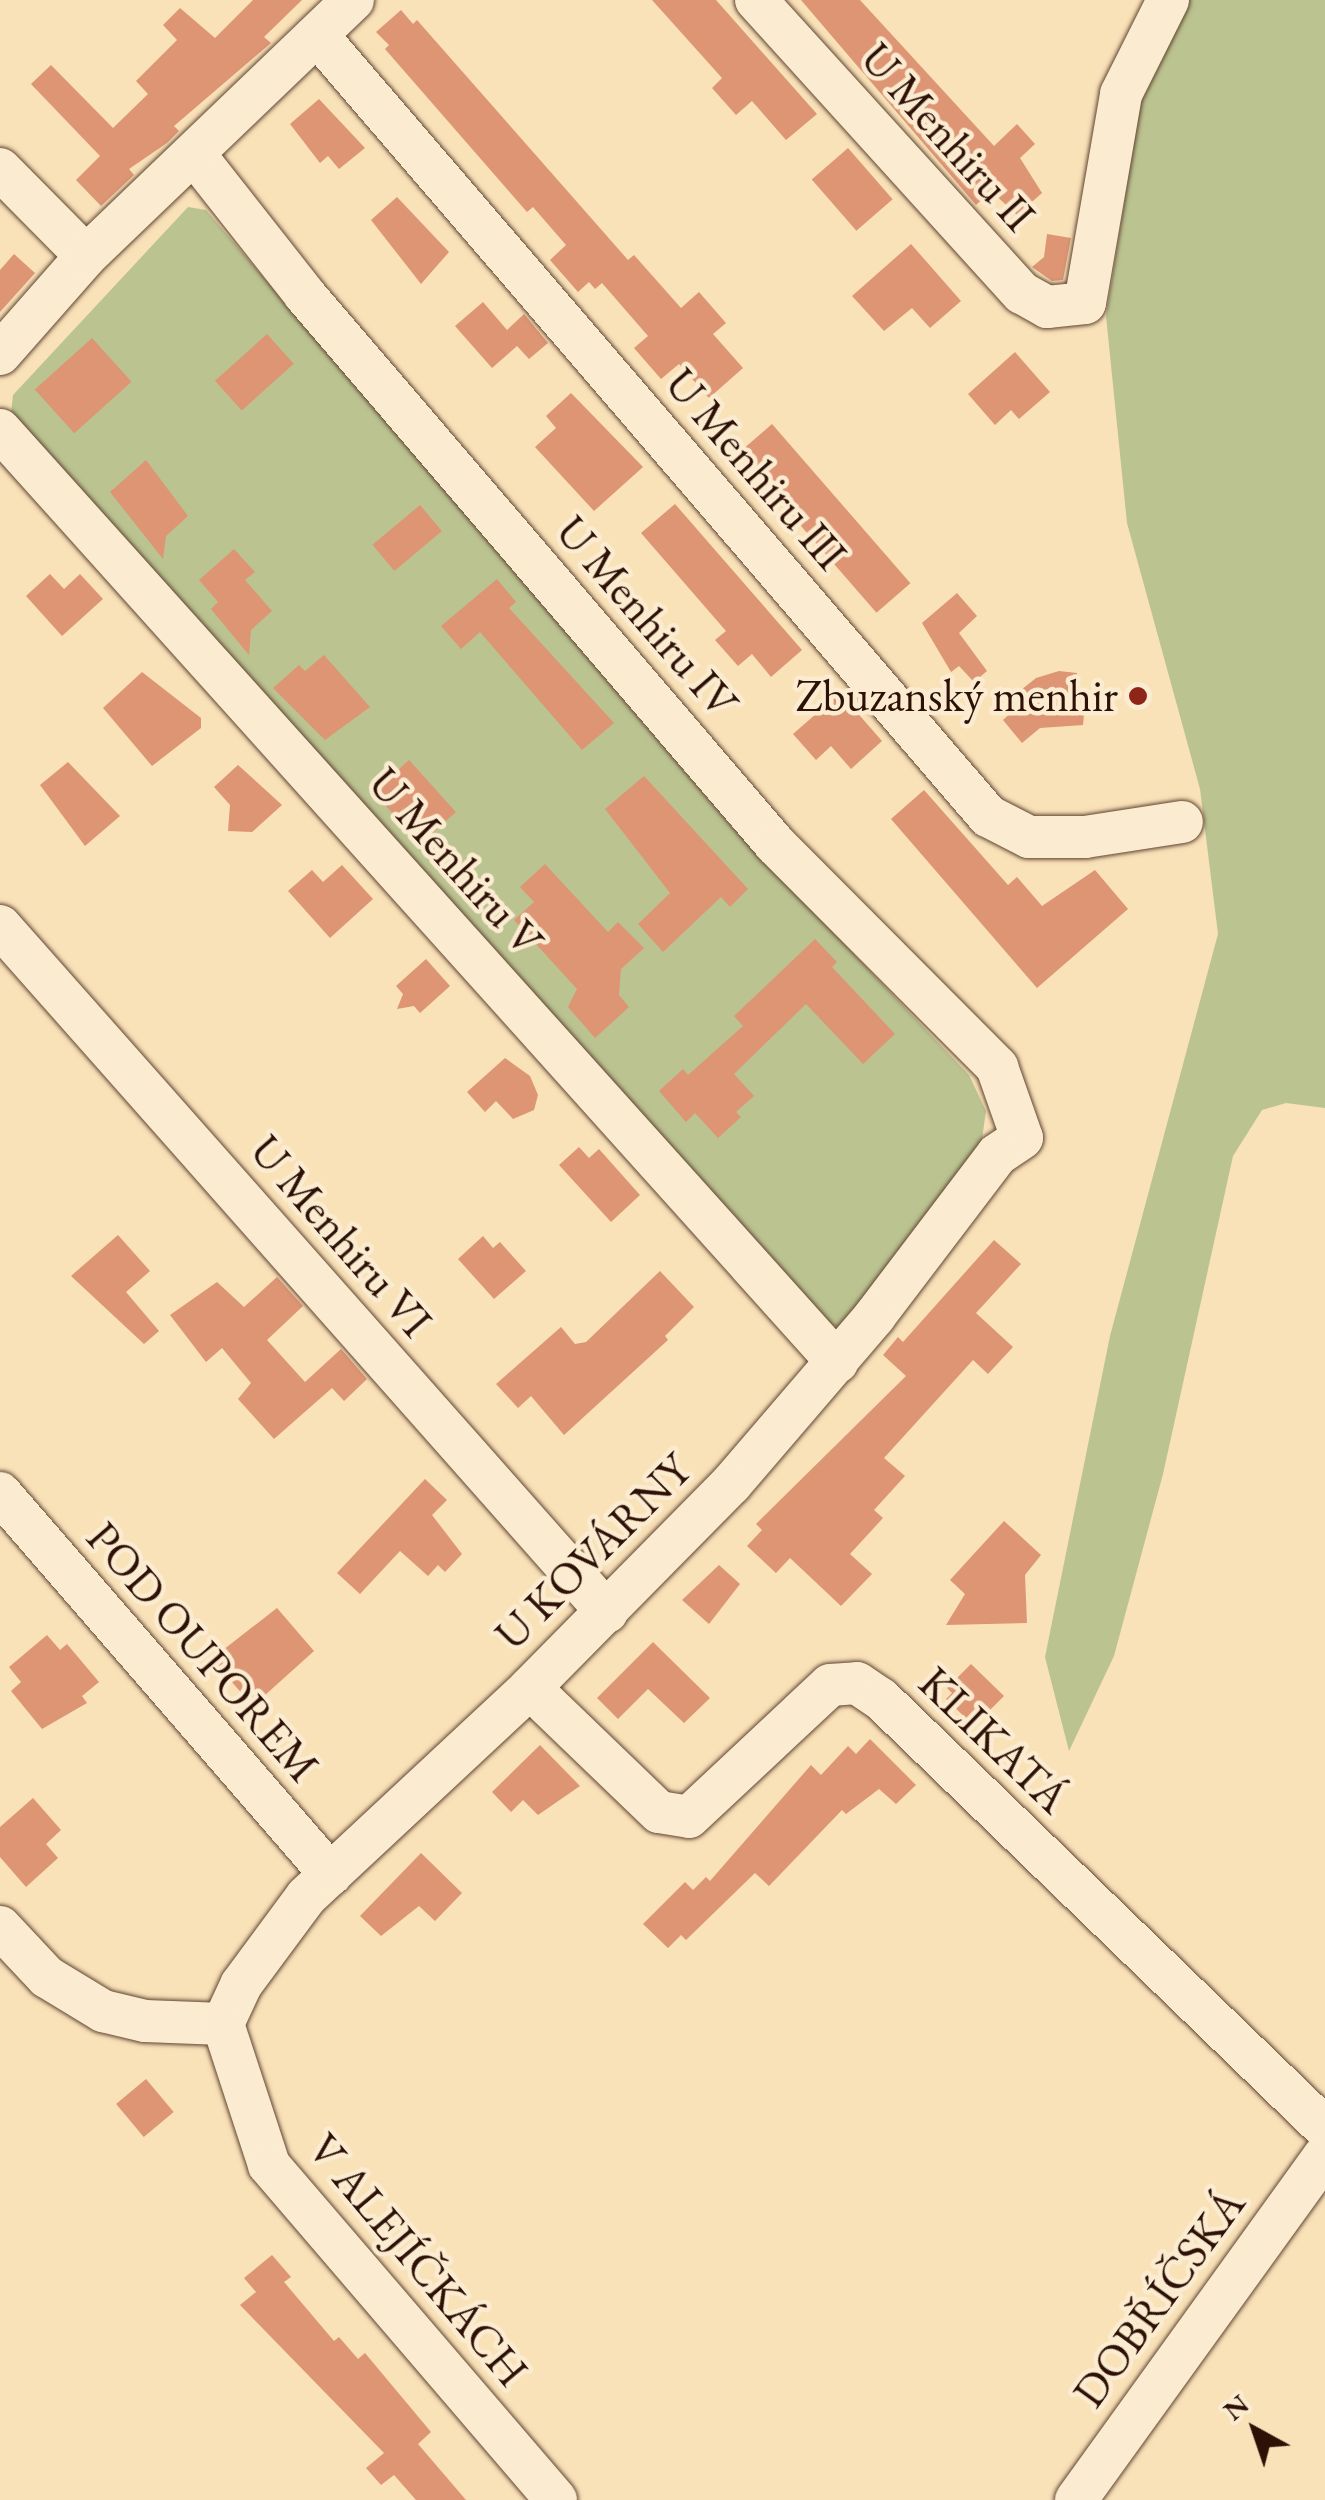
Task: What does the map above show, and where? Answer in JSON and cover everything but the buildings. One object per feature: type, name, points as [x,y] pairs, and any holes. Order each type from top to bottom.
[{"type":"street","points":[[0,354],[86,256],[353,0]]},
{"type":"street","name":"U Menhiru Ⅱ","points":[[756,0],[1022,293],[1047,307],[1085,303],[1122,94],[1168,0]]},
{"type":"street","name":"U Menhiru Ⅲ","points":[[317,36],[988,816],[1029,837],[1085,837],[1182,822]]},
{"type":"street","name":"U Menhiru Ⅳ","points":[[195,155],[306,295],[776,844],[997,1068],[1022,1138]]},
{"type":"street","points":[[0,169],[86,256]]},
{"type":"street","name":"U Menhiru Ⅴ","points":[[0,430],[837,1362]]},
{"type":"street","name":"U Menhiru Ⅵ","points":[[0,926],[607,1612]]},
{"type":"street","name":"U KOVÁRNY","points":[[222,2024],[240,1986],[331,1875],[607,1612],[837,1362],[997,1154],[1022,1138]]},
{"type":"street","name":"POD OUPOREM","points":[[0,1493],[331,1875]]},
{"type":"street","name":"KLIKATÁ","points":[[530,1688],[659,1812],[688,1817],[830,1685],[857,1683],[881,1698],[1325,2128]]},
{"type":"street","points":[[0,1928],[46,1977],[103,2011],[145,2022],[222,2024]]},
{"type":"street","name":"V ALEJÍČKÁCH","points":[[222,2024],[269,2165],[556,2500]]},
{"type":"street","name":"DOBŘÍČSKÁ","points":[[1076,2500],[1325,2155]]},
{"type":"green space","points":[[1183,0],[1325,0],[1325,1108],[1286,1103],[1262,1110],[1233,1156],[1163,1474],[1114,1656],[1069,1751],[1045,1657],[1110,1336],[1218,934],[1200,789],[1127,523],[1106,316],[1132,155],[1128,111]]},
{"type":"green space","points":[[188,207],[206,210],[728,822],[969,1075],[986,1111],[981,1146],[853,1319],[839,1327],[822,1321],[11,414],[13,395]]},
{"type":"place","name":"Zbuzanský menhir","points":[[1138,696]]}]
